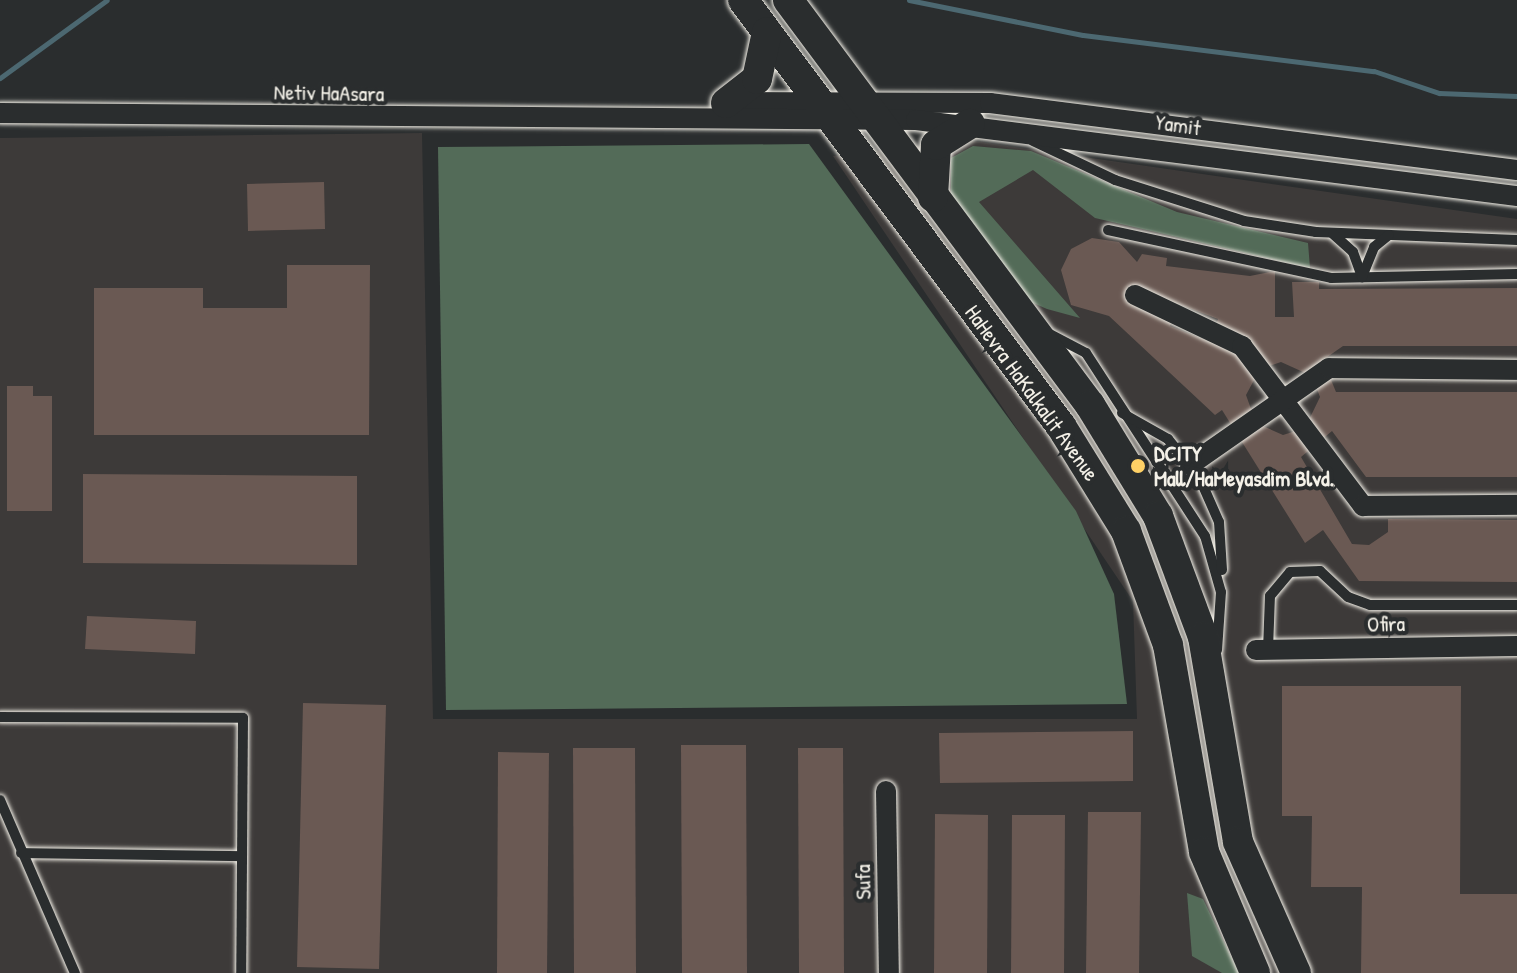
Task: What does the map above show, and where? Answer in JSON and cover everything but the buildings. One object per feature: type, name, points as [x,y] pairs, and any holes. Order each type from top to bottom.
[{"type":"main road","name":"HaHevra HaKalkalit Avenue","points":[[743,0],[1061,426],[1126,531],[1168,645],[1204,852],[1255,973]]},
{"type":"main road","name":"HaHevra HaKalkalit Avenue","points":[[788,0],[1113,439],[1158,516],[1196,608],[1238,842],[1296,973]]},
{"type":"main road","points":[[726,103],[757,79],[767,32]]},
{"type":"main road","points":[[933,197],[936,145],[970,124]]},
{"type":"street","name":"Netiv HaAsara","points":[[658,114],[726,103],[823,108]]},
{"type":"street","name":"Netiv HaAsara","points":[[0,113],[658,114],[867,108]]},
{"type":"street","name":"Yamit","points":[[867,108],[1517,196]]},
{"type":"street","name":"Yamit","points":[[867,108],[1066,110],[1517,170]]},
{"type":"street","points":[[1135,295],[1242,346],[1285,398],[1363,506],[1517,505]]},
{"type":"street","points":[[1190,465],[1329,368],[1517,370]]},
{"type":"street","name":"Ofira","points":[[1262,650],[1517,646]]},
{"type":"street","name":"Sufa","points":[[886,791],[889,973]]},
{"type":"lane","points":[[1007,127],[1158,196],[1244,221],[1329,232],[1517,240]]},
{"type":"lane","points":[[1108,230],[1309,275],[1517,274]]},
{"type":"lane","points":[[1329,232],[1345,241],[1362,277]]},
{"type":"lane","points":[[1362,277],[1374,247],[1389,235]]},
{"type":"lane","points":[[1026,325],[1086,353],[1122,413],[1205,536],[1221,592]]},
{"type":"lane","points":[[1122,413],[1168,439],[1190,465],[1219,522],[1221,592],[1213,696]]},
{"type":"lane","points":[[1262,650],[1270,596],[1290,572],[1320,571],[1370,605],[1517,605]]},
{"type":"lane","points":[[0,717],[243,718],[241,973]]},
{"type":"lane","points":[[0,800],[75,973]]},
{"type":"lane","points":[[21,853],[242,856]]},
{"type":"shaded area","points":[[422,133],[433,719],[1137,719],[1133,601],[833,156],[965,140],[1517,219],[1517,973],[0,973],[0,138]]},
{"type":"green space","points":[[809,144],[1076,511],[1114,594],[1127,704],[446,710],[438,147]]},
{"type":"green space","points":[[973,146],[1031,151],[1177,212],[1308,243],[1310,268],[1095,218],[1033,170],[979,202],[1080,318],[1047,309],[1024,299],[951,196],[951,158]]},
{"type":"green space","points":[[1187,893],[1203,899],[1239,973],[1222,973],[1192,956]]},
{"type":"waterway","points":[[0,78],[107,0]]},
{"type":"waterway","points":[[909,0],[1083,35],[1374,71],[1439,93],[1517,96]]},
{"type":"place","name":"DCITY Mall/HaMeyasdim Blvd.","points":[[1138,466]]}]
